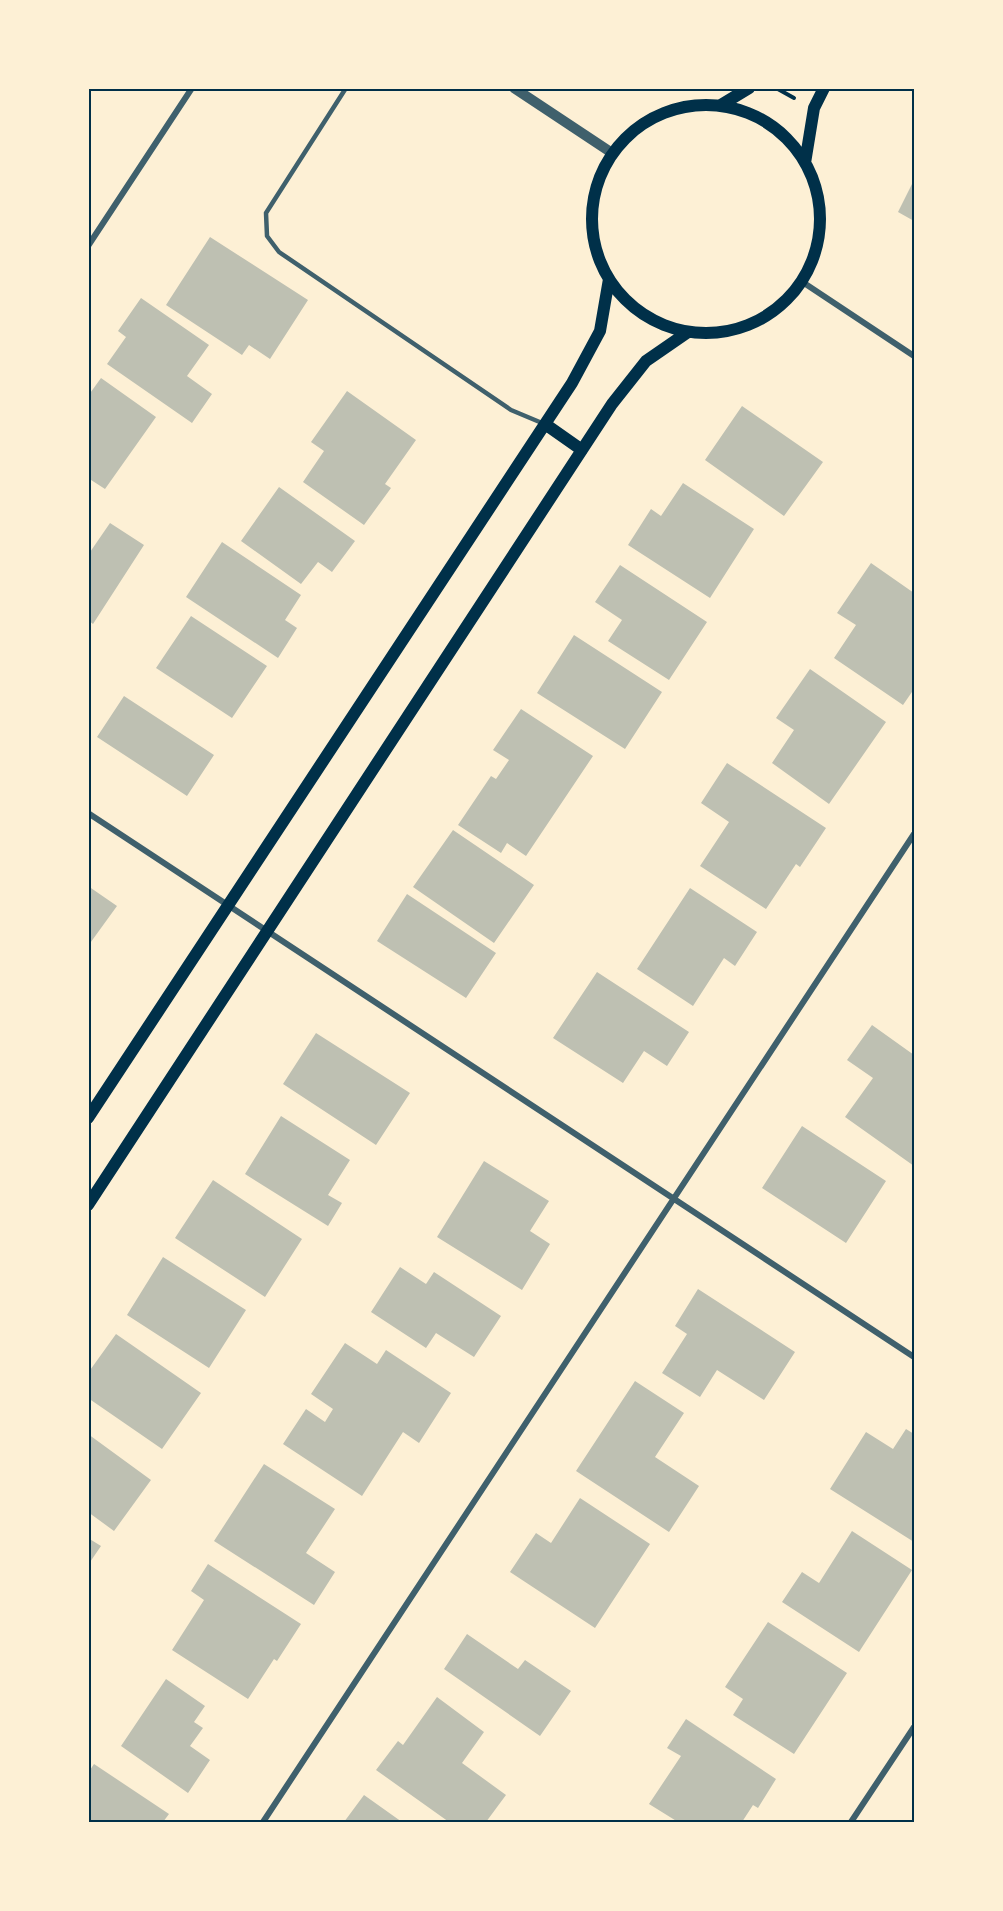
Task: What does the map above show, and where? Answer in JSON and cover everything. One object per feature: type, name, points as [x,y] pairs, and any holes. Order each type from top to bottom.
[{"type":"main road","points":[[721,105],[749,88]]},
{"type":"main road","points":[[806,163],[814,108],[824,88]]},
{"type":"main road","points":[[721,105],[747,112],[770,124],[790,141],[806,163],[814,181],[819,202],[820,223],[817,243],[801,281],[780,306],[752,323],[720,332],[688,332],[664,325],[642,314],[624,299],[609,279],[597,255],[592,229],[593,203],[597,186],[612,153],[634,131],[660,114],[690,106],[721,105]]},
{"type":"main road","points":[[88,1118],[572,383],[600,331],[609,279]]},
{"type":"main road","points":[[88,1205],[612,404],[646,361],[688,332]]},
{"type":"main road","points":[[545,424],[582,450]]},
{"type":"street","points":[[88,246],[192,88]]},
{"type":"street","points":[[514,88],[612,153]]},
{"type":"street","points":[[801,281],[915,356]]},
{"type":"street","points":[[88,813],[915,1358]]},
{"type":"street","points":[[263,1822],[915,834]]},
{"type":"street","points":[[851,1822],[915,1727]]},
{"type":"lane","points":[[346,88],[266,213],[267,236],[279,252],[511,410],[545,424]]},
{"type":"path","points":[[776,88],[795,98]]},
{"type":"building","points":[[914,180],[914,221],[898,212]]},
{"type":"building","points":[[210,237],[308,300],[270,359],[249,345],[242,355],[166,305]]},
{"type":"building","points":[[141,298],[209,345],[187,376],[212,394],[192,423],[107,364],[126,337],[118,331]]},
{"type":"building","points":[[101,378],[156,417],[105,489],[88,478],[88,396]]},
{"type":"building","points":[[347,391],[416,440],[385,484],[391,488],[364,525],[303,482],[324,451],[311,442]]},
{"type":"building","points":[[742,406],[823,462],[784,516],[705,460]]},
{"type":"building","points":[[683,483],[754,529],[710,598],[628,545],[651,509],[661,516]]},
{"type":"building","points":[[279,487],[355,541],[332,572],[318,562],[301,584],[241,541]]},
{"type":"building","points":[[110,523],[144,545],[93,624],[88,620],[88,555]]},
{"type":"building","points":[[222,542],[301,595],[285,620],[297,628],[278,658],[186,597]]},
{"type":"building","points":[[871,563],[914,593],[914,689],[903,705],[834,658],[856,625],[837,613]]},
{"type":"building","points":[[620,565],[707,622],[669,680],[608,641],[622,620],[595,602]]},
{"type":"building","points":[[191,616],[267,666],[232,718],[156,668]]},
{"type":"building","points":[[574,635],[662,692],[625,749],[537,693]]},
{"type":"building","points":[[810,669],[886,722],[829,804],[772,763],[794,730],[776,718]]},
{"type":"building","points":[[124,696],[214,755],[187,796],[97,737]]},
{"type":"building","points":[[521,709],[593,756],[526,856],[507,843],[501,853],[458,825],[491,776],[496,779],[509,760],[493,750]]},
{"type":"building","points":[[727,763],[826,828],[800,867],[796,864],[766,909],[700,866],[729,822],[701,803]]},
{"type":"building","points":[[453,830],[534,885],[494,943],[413,887]]},
{"type":"building","points":[[88,886],[117,906],[88,946]]},
{"type":"building","points":[[690,888],[757,932],[735,966],[724,958],[693,1006],[637,969]]},
{"type":"building","points":[[407,894],[496,953],[466,998],[377,941]]},
{"type":"building","points":[[597,972],[689,1032],[667,1066],[644,1051],[623,1083],[553,1038]]},
{"type":"building","points":[[872,1025],[914,1055],[914,1166],[845,1117],[873,1078],[847,1060]]},
{"type":"building","points":[[316,1033],[410,1093],[376,1145],[283,1084]]},
{"type":"building","points":[[281,1116],[350,1160],[328,1195],[342,1203],[328,1226],[245,1174]]},
{"type":"building","points":[[802,1126],[886,1181],[846,1243],[762,1188]]},
{"type":"building","points":[[484,1161],[549,1201],[530,1231],[550,1244],[522,1290],[437,1237]]},
{"type":"building","points":[[213,1180],[302,1239],[265,1297],[175,1238]]},
{"type":"building","points":[[163,1257],[246,1310],[209,1368],[127,1315]]},
{"type":"building","points":[[400,1267],[426,1284],[434,1272],[501,1316],[474,1357],[436,1333],[426,1348],[371,1312]]},
{"type":"building","points":[[698,1289],[795,1352],[764,1400],[717,1370],[700,1397],[662,1373],[687,1334],[675,1326]]},
{"type":"building","points":[[116,1334],[201,1393],[162,1449],[88,1398],[88,1373]]},
{"type":"building","points":[[345,1343],[377,1364],[386,1350],[451,1393],[419,1443],[403,1432],[362,1496],[283,1444],[306,1409],[325,1422],[333,1409],[311,1394]]},
{"type":"building","points":[[635,1381],[684,1413],[655,1457],[699,1486],[669,1532],[576,1471]]},
{"type":"building","points":[[906,1429],[914,1434],[914,1542],[830,1489],[866,1432],[893,1449]]},
{"type":"building","points":[[88,1434],[151,1480],[114,1531],[88,1512]]},
{"type":"building","points":[[264,1464],[335,1509],[306,1553],[335,1572],[314,1605],[214,1541]]},
{"type":"building","points":[[580,1498],[650,1544],[595,1628],[510,1572],[536,1533],[551,1543]]},
{"type":"building","points":[[852,1531],[912,1570],[859,1652],[782,1602],[802,1572],[819,1583]]},
{"type":"building","points":[[88,1538],[101,1546],[88,1565]]},
{"type":"building","points":[[208,1564],[301,1624],[277,1661],[274,1659],[248,1699],[172,1650],[204,1600],[191,1591]]},
{"type":"building","points":[[768,1622],[847,1673],[794,1754],[733,1715],[743,1699],[725,1687]]},
{"type":"building","points":[[467,1634],[518,1669],[525,1660],[571,1691],[540,1736],[444,1669]]},
{"type":"building","points":[[166,1679],[205,1706],[194,1722],[203,1728],[190,1746],[210,1760],[188,1793],[121,1746]]},
{"type":"building","points":[[437,1697],[484,1732],[462,1763],[506,1795],[486,1822],[449,1822],[376,1770],[398,1741],[403,1745]]},
{"type":"building","points":[[686,1719],[776,1779],[758,1808],[753,1805],[742,1822],[678,1822],[649,1804],[681,1756],[667,1748]]},
{"type":"building","points":[[94,1764],[169,1814],[163,1822],[88,1822],[88,1773]]},
{"type":"building","points":[[364,1795],[402,1822],[344,1822]]}]
